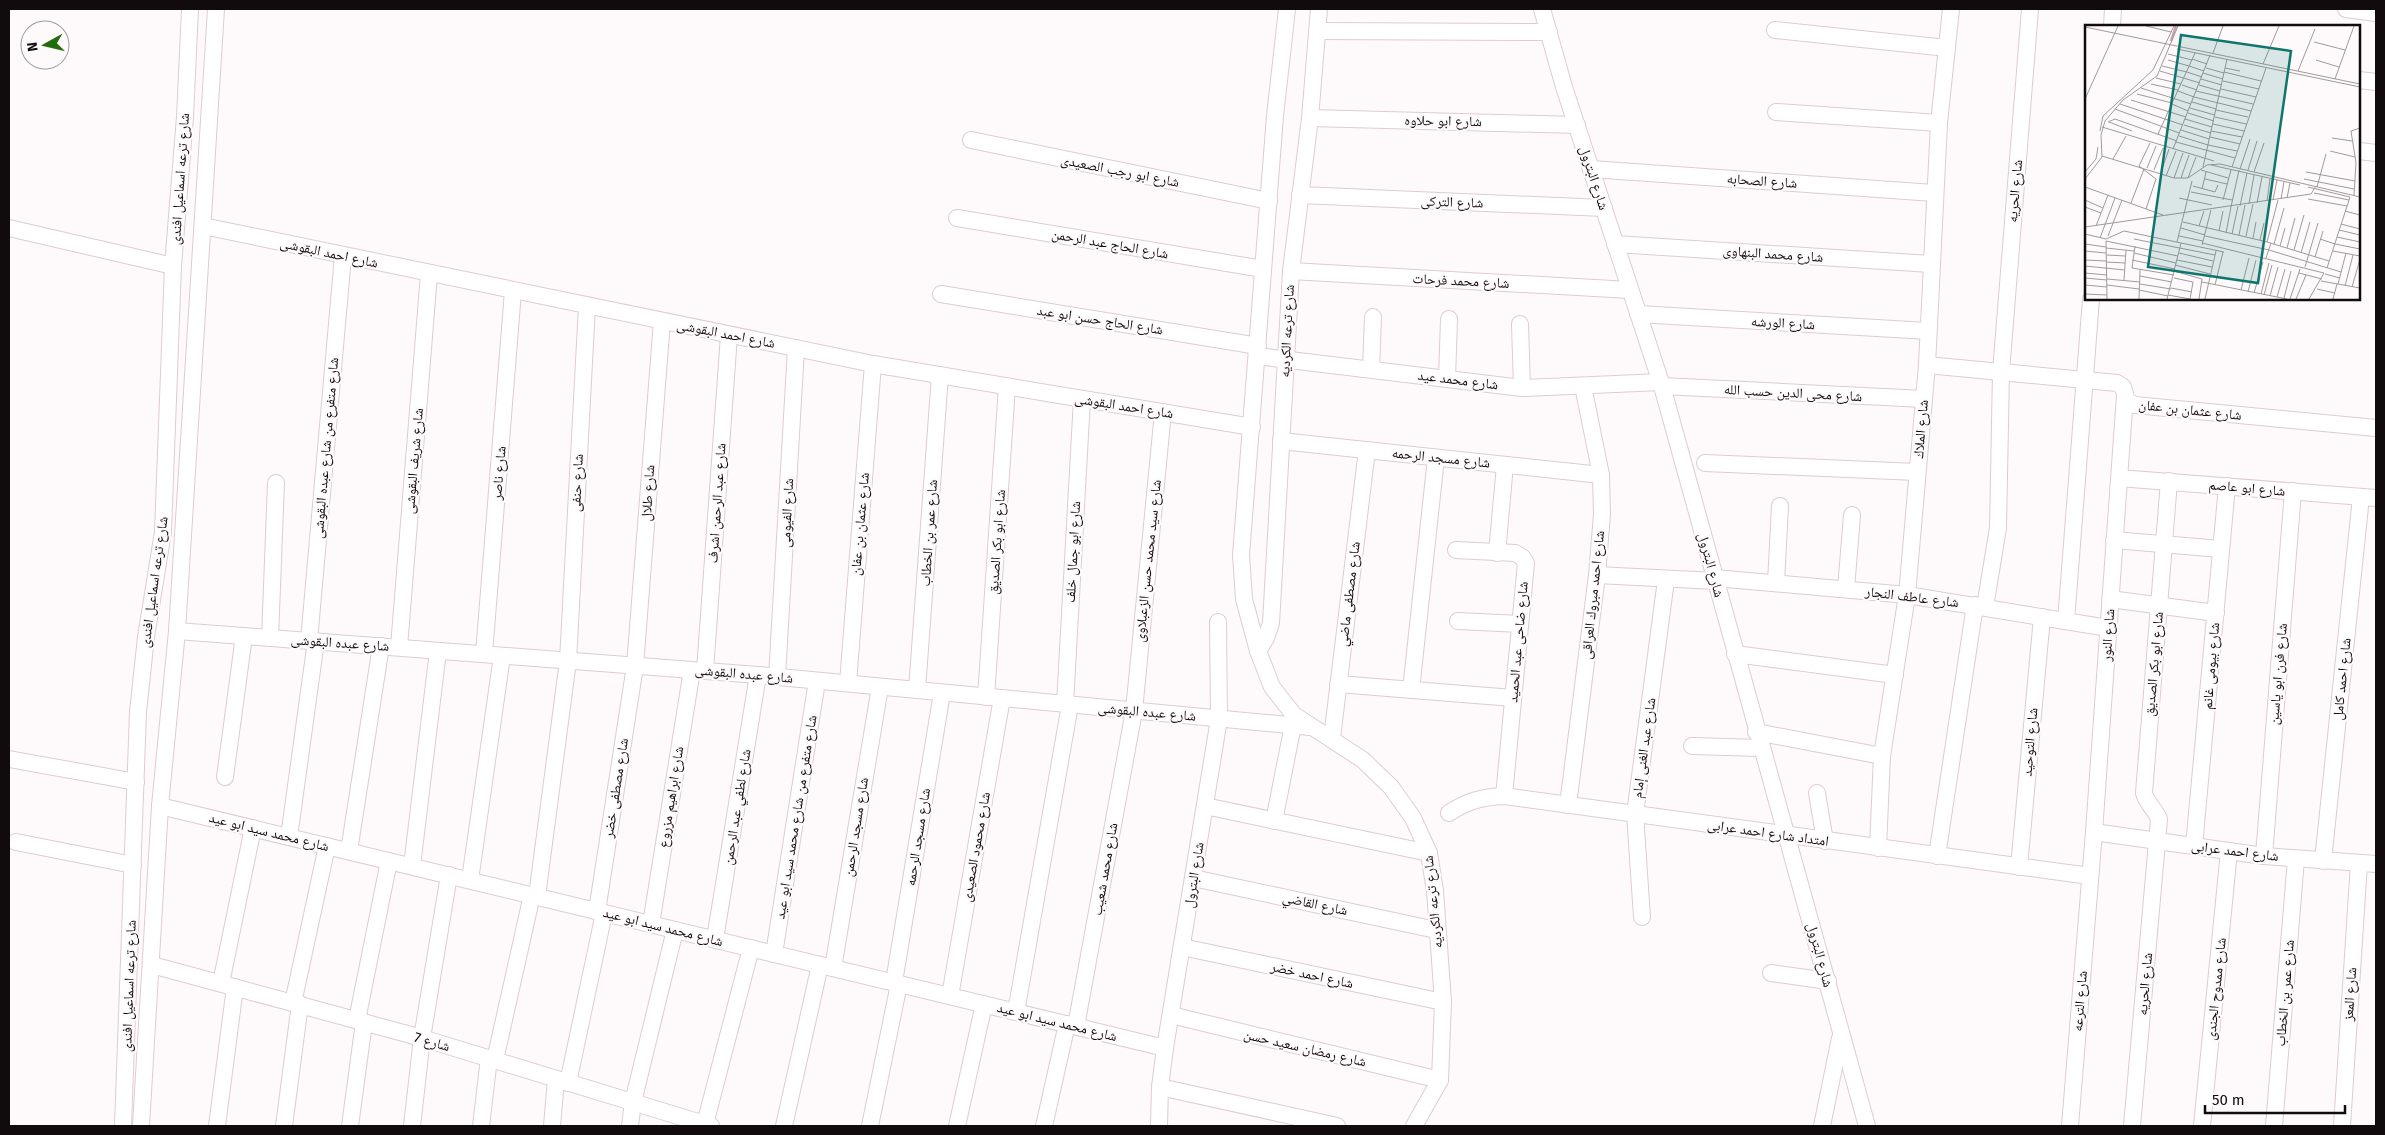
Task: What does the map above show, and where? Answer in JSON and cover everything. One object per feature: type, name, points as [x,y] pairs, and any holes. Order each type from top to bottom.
[{"type":"street","name":"شارع ترعه اسماعيل افندى","points":[[123,1126],[138,712],[146,637],[163,532],[173,266],[185,118],[190,9]]},
{"type":"street","name":"شارع ترعه اسماعيل افندى","points":[[141,1126],[160,806],[177,630],[216,9]]},
{"type":"street","name":"شارع ترعه الكرديه","points":[[1287,9],[1275,116],[1241,555],[1244,599],[1258,651],[1272,687],[1294,715],[1364,760],[1391,787],[1413,818],[1430,853],[1443,1002],[1440,1080],[1414,1126]]},
{"type":"street","name":"شارع ترعه الكرديه","points":[[1258,651],[1266,638],[1271,623],[1291,271],[1310,118],[1319,9]]},
{"type":"street","name":"شارع البترول","points":[[1542,9],[1577,125],[1661,384],[1756,732],[1788,836],[1828,981],[1840,1035],[1867,1126]]},
{"type":"street","name":"شارع الملاك","points":[[1878,848],[1882,756],[1907,595],[1918,472],[1927,365],[1934,193],[1939,123],[1952,9]]},
{"type":"street","name":"شارع الحريه","points":[[1980,606],[1998,528],[2001,372],[2030,9]]},
{"type":"street","points":[[2112,25],[2113,9]]},
{"type":"street","points":[[2346,9],[2376,13]]},
{"type":"street","points":[[1775,30],[1947,48]]},
{"type":"street","points":[[1317,31],[1549,32]]},
{"type":"street","points":[[2360,80],[2376,82]]},
{"type":"street","points":[[1776,112],[1939,123]]},
{"type":"street","points":[[185,118],[209,120]]},
{"type":"street","name":"شارع ابو حلاوه","points":[[1310,118],[1577,125]]},
{"type":"street","name":"شارع ابو رجب الصعيدى","points":[[971,140],[1269,201]]},
{"type":"street","points":[[2360,151],[2376,153]]},
{"type":"street","name":"شارع الصحابه","points":[[1591,169],[1934,193]]},
{"type":"street","name":"شارع التركى","points":[[1300,195],[1604,208]]},
{"type":"street","name":"شارع الحاج عبد الرحمن","points":[[957,218],[1264,269]]},
{"type":"street","name":"شارع احمد البقوشى","points":[[203,226],[873,364],[1252,427]]},
{"type":"street","points":[[9,228],[173,266]]},
{"type":"street","name":"شارع محمد البنهاوى","points":[[1615,244],[1931,264]]},
{"type":"street","name":"شارع متفرع من شارع عبده البقوشى","points":[[289,837],[313,641],[343,256]]},
{"type":"street","name":"شارع محمد فرحات","points":[[1291,271],[1630,290]]},
{"type":"street","name":"شارع شريف البقوشى","points":[[399,648],[429,274]]},
{"type":"street","name":"شارع ناصر","points":[[484,654],[513,291]]},
{"type":"street","name":"شارع الحاج حسن ابو عبد","points":[[942,294],[1257,351]]},
{"type":"street","points":[[2066,620],[2090,300]]},
{"type":"street","name":"شارع حنفى","points":[[481,1126],[492,1059],[534,896],[568,661],[586,306]]},
{"type":"street","name":"شارع الورشه","points":[[1638,314],[1928,331]]},
{"type":"street","points":[[1371,370],[1372,317]]},
{"type":"street","points":[[1447,379],[1449,319]]},
{"type":"street","name":"شارع طلال","points":[[635,666],[662,321]]},
{"type":"street","points":[[1520,324],[1522,388]]},
{"type":"street","name":"شارع عبد الرحمن اشرف","points":[[698,671],[729,335]]},
{"type":"street","name":"شارع الفيومى","points":[[777,677],[796,348]]},
{"type":"street","name":"شارع محمد عيد","points":[[1257,351],[1286,360],[1522,388],[1661,384]]},
{"type":"street","name":"شارع عثمان بن عفان","points":[[848,684],[873,364]]},
{"type":"street","name":"شارع عثمان بن عفان","points":[[1927,365],[2117,383],[2123,388],[2127,401],[2135,405],[2376,428]]},
{"type":"street","name":"شارع عمر بن الخطاب","points":[[917,690],[940,375]]},
{"type":"street","name":"شارع محى الدين حسب الله","points":[[1661,384],[1924,399]]},
{"type":"street","name":"شارع ابو بكر الصديق","points":[[994,697],[1007,386]]},
{"type":"street","name":"شارع احمد مبروك العراقى","points":[[1568,805],[1597,575],[1602,514],[1601,475],[1583,386]]},
{"type":"street","name":"شارع النور","points":[[2090,876],[2125,395]]},
{"type":"street","name":"شارع ابو جمال خلف","points":[[1016,1012],[1067,705],[1082,399]]},
{"type":"street","name":"شارع سيد محمد حسن الزعبلاوى","points":[[1134,711],[1163,412]]},
{"type":"street","name":"شارع مسجد الرحمه","points":[[1281,441],[1601,475]]},
{"type":"street","name":"شارع مصطفى ماضي","points":[[1332,738],[1367,450]]},
{"type":"street","points":[[1411,690],[1436,458]]},
{"type":"street","points":[[1705,463],[1918,472]]},
{"type":"street","points":[[1497,553],[1505,465]]},
{"type":"street","name":"شارع ابو عاصم","points":[[2119,478],[2369,497]]},
{"type":"street","name":"شارع ابو بكر الصديق","points":[[2158,841],[2159,819],[2156,810],[2149,805],[2144,793],[2169,481]]},
{"type":"street","points":[[270,638],[276,483]]},
{"type":"street","name":"شارع بيومى غانم","points":[[2194,846],[2227,486]]},
{"type":"street","name":"شارع فرن ابو ياسين","points":[[2264,856],[2293,491]]},
{"type":"street","name":"شارع احمد كامل","points":[[2323,861],[2369,497]]},
{"type":"street","points":[[1776,583],[1780,506]]},
{"type":"street","points":[[1846,589],[1852,515]]},
{"type":"street","points":[[2114,540],[2221,549]]},
{"type":"street","name":"شارع ضاحى عبد الحميد","points":[[1456,550],[1516,553],[1525,560],[1504,796]]},
{"type":"street","name":"شارع عاطف النجار","points":[[1597,575],[1666,580],[1715,579],[1907,595],[2108,628]]},
{"type":"street","name":"شارع عبد الغنى إمام","points":[[1642,917],[1635,814],[1666,580]]},
{"type":"street","points":[[2110,599],[2216,613]]},
{"type":"street","points":[[1937,856],[1980,606]]},
{"type":"street","name":"شارع التوحيد","points":[[2019,867],[2042,616]]},
{"type":"street","points":[[1458,621],[1520,624]]},
{"type":"street","name":"شارع البترول","points":[[1159,1126],[1160,1087],[1165,1048],[1219,719],[1218,622]]},
{"type":"street","name":"شارع عبده البقوشى","points":[[177,630],[758,675],[1310,727]]},
{"type":"street","points":[[225,777],[244,636]]},
{"type":"street","points":[[349,851],[381,646]]},
{"type":"street","points":[[412,866],[438,651]]},
{"type":"street","points":[[1735,654],[1895,675]]},
{"type":"street","points":[[470,880],[502,656]]},
{"type":"street","name":"شارع مصطفى خضر","points":[[600,912],[635,666]]},
{"type":"street","name":"شارع ابراهيم مزروع","points":[[652,924],[698,671]]},
{"type":"street","name":"شارع لطفي عبد الرحمن","points":[[715,940],[758,675]]},
{"type":"street","name":"شارع متفرع من شارع محمد سيد ابو عيد","points":[[774,954],[817,681]]},
{"type":"street","points":[[1338,684],[1513,698]]},
{"type":"street","name":"شارع مسجد الرحمن","points":[[784,1126],[826,966],[880,687]]},
{"type":"street","name":"شارع مسجد الرحمه","points":[[870,1126],[896,983],[942,693]]},
{"type":"street","name":"شارع محمود الصعيدى","points":[[950,996],[994,697]]},
{"type":"street","name":"شارع محمد شعيب","points":[[1044,1126],[1072,1025],[1134,711]]},
{"type":"street","points":[[1274,820],[1294,725]]},
{"type":"street","points":[[1756,732],[1882,756]]},
{"type":"street","points":[[1692,746],[1761,748]]},
{"type":"street","points":[[9,759],[136,782]]},
{"type":"street","points":[[1817,793],[1825,841]]},
{"type":"street","name":"امتداد شارع احمد عرابى","points":[[1448,813],[1475,799],[1504,796],[2090,876]]},
{"type":"street","name":"شارع محمد سيد ابو عيد","points":[[160,806],[1165,1048]]},
{"type":"street","points":[[1205,806],[1430,853]]},
{"type":"street","points":[[217,1126],[228,985],[253,828]]},
{"type":"street","name":"شارع احمد عرابى","points":[[2094,832],[2264,856],[2376,864]]},
{"type":"street","name":"شارع الحريه","points":[[2132,1126],[2158,841]]},
{"type":"street","points":[[16,842],[133,865]]},
{"type":"street","points":[[284,1126],[297,1004],[327,846]]},
{"type":"street","name":"شارع ممدوح الجندى","points":[[2202,1126],[2229,851]]},
{"type":"street","name":"شارع عمر بن الخطاب","points":[[2274,1126],[2296,859]]},
{"type":"street","points":[[350,1126],[360,1021],[390,861]]},
{"type":"street","name":"شارع المعز","points":[[2342,1126],[2359,863]]},
{"type":"street","points":[[412,1126],[422,1038],[449,875]]},
{"type":"street","name":"شارع الترعه","points":[[2070,1126],[2090,876]]},
{"type":"street","name":"شارع القاضي","points":[[1193,878],[1436,930]]},
{"type":"street","points":[[552,1126],[600,912]]},
{"type":"street","points":[[630,1126],[633,1102],[675,930]]},
{"type":"street","name":"شارع احمد خضر","points":[[1182,947],[1443,1002]]},
{"type":"street","points":[[703,1125],[751,948]]},
{"type":"street","name":"شارع 7","points":[[152,965],[422,1038],[703,1125]]},
{"type":"street","points":[[1771,973],[1828,981]]},
{"type":"street","points":[[957,1126],[984,1004]]},
{"type":"street","name":"شارع رمضان سعيد حسن","points":[[1171,1016],[1440,1080]]},
{"type":"street","points":[[1822,1126],[1840,1035]]},
{"type":"street","points":[[1160,1087],[1337,1126]]}]
